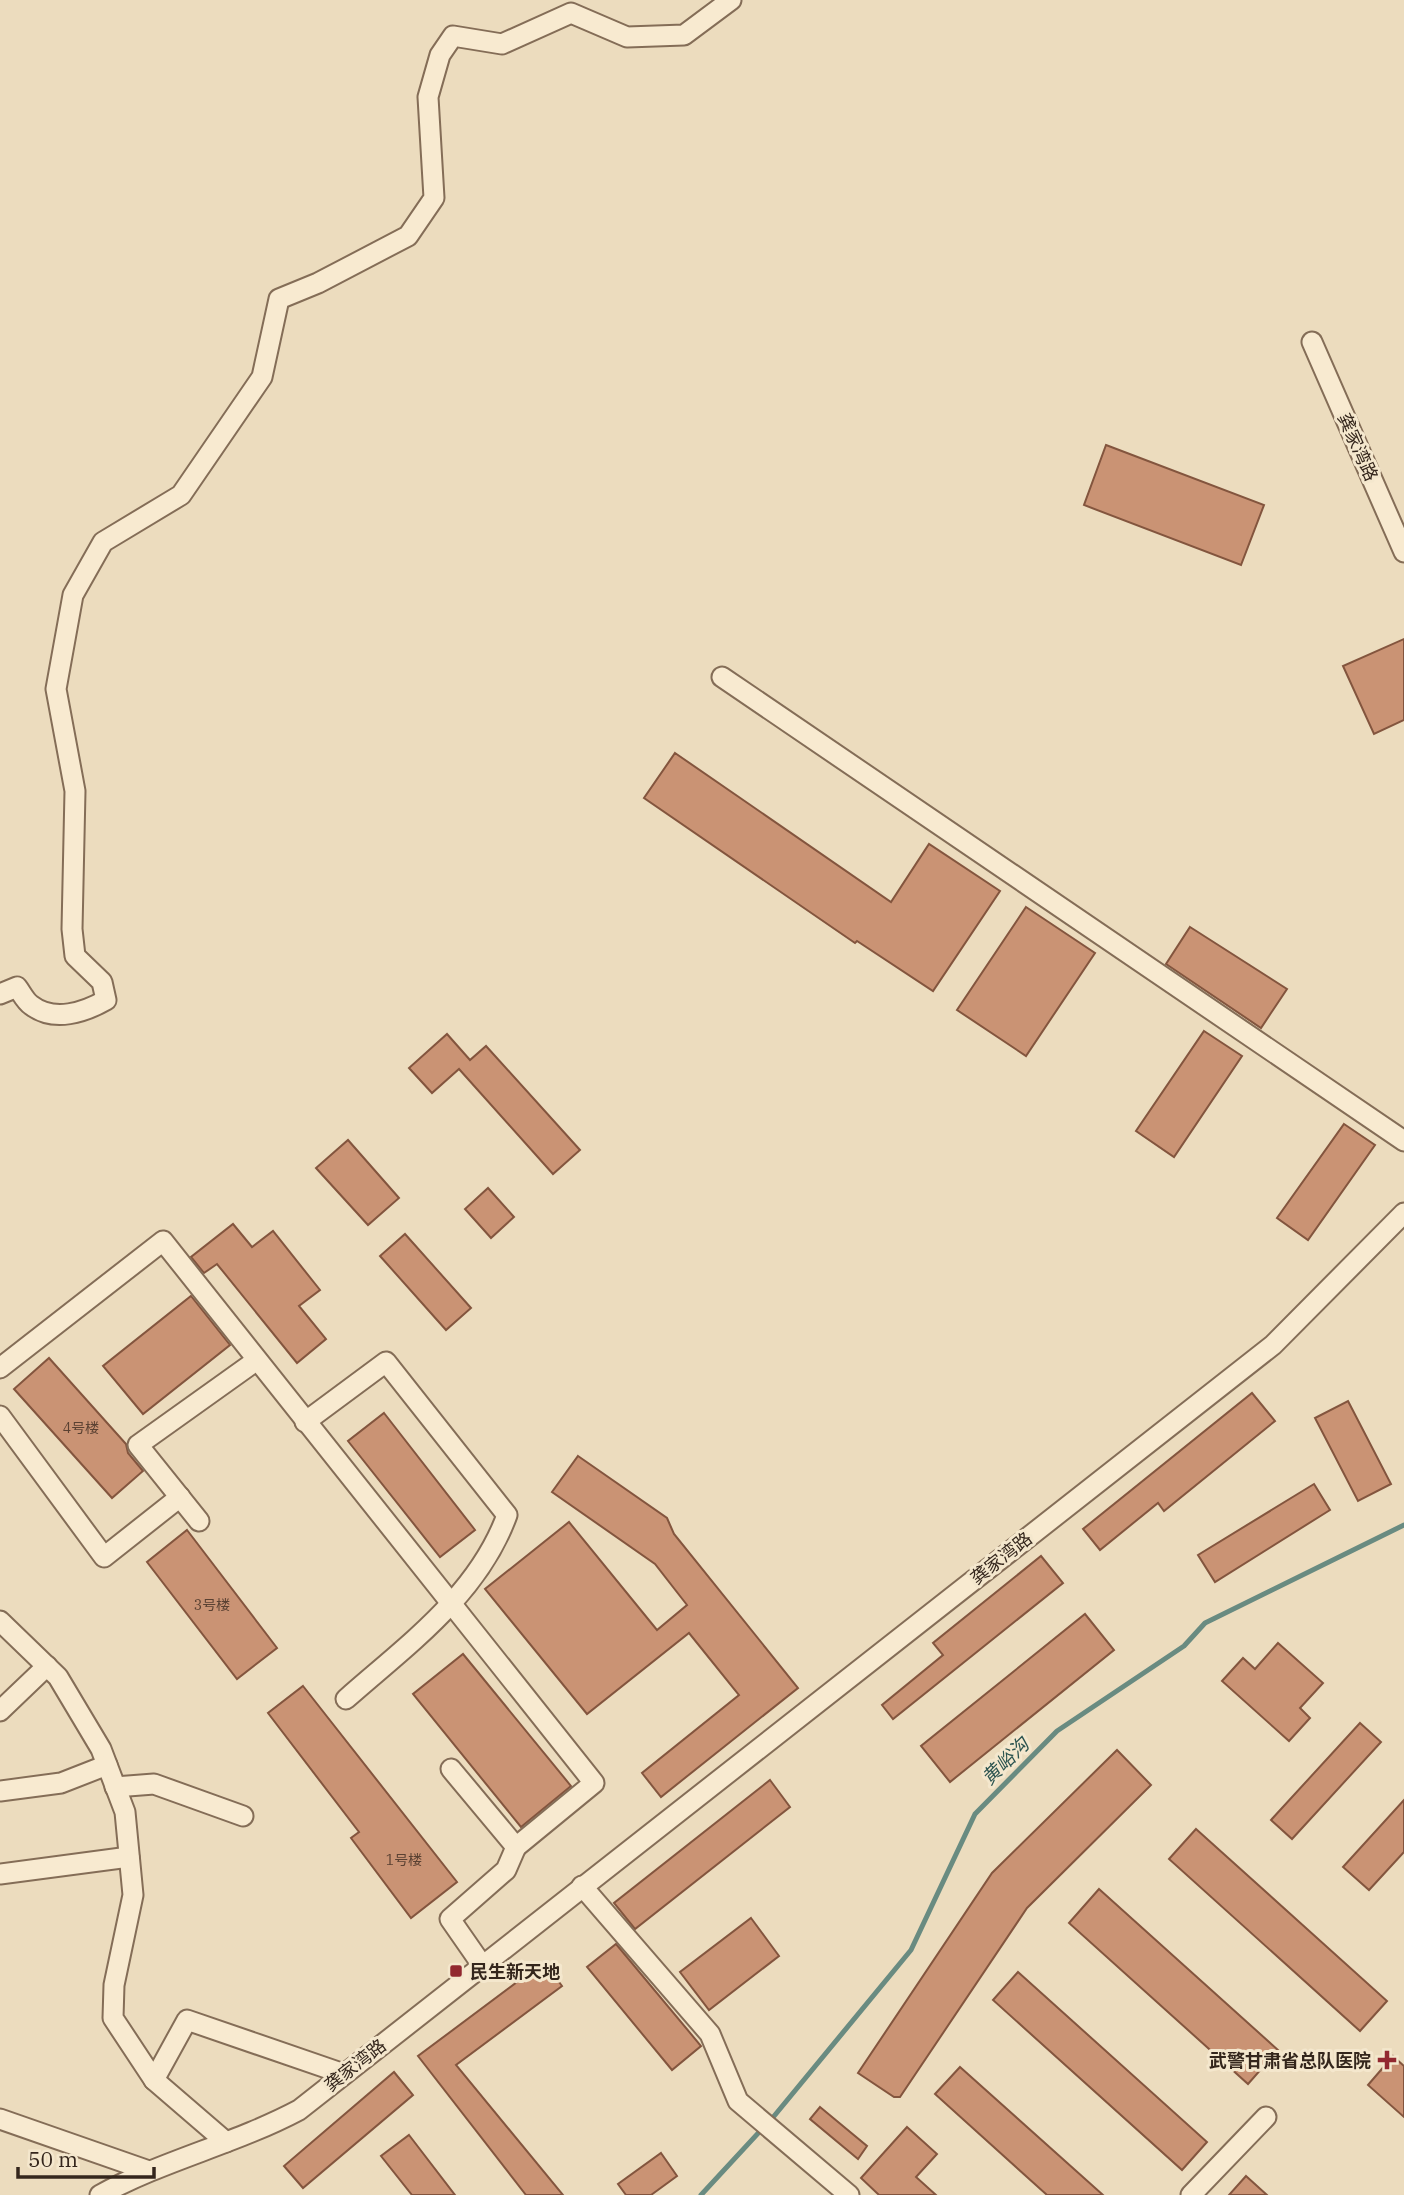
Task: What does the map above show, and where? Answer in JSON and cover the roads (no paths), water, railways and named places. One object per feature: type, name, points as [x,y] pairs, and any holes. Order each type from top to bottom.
[{"type":"street","points":[[0,994],[17,987],[31,1005],[54,1014],[84,1013],[106,1000],[102,982],[75,956],[72,929],[75,791],[56,689],[73,595],[103,542],[181,495],[262,377],[279,299],[318,283],[408,236],[434,198],[428,97],[440,55],[453,36],[502,44],[571,13],[627,37],[684,35],[731,0]]},
{"type":"street","name":"龚家湾路","points":[[1312,342],[1404,552]]},
{"type":"street","points":[[722,677],[1404,1141]]},
{"type":"street","name":"龚家湾路","points":[[100,2195],[149,2171],[270,2125],[299,2109],[1273,1345],[1404,1213]]},
{"type":"street","points":[[0,1368],[163,1241],[594,1783],[516,1847],[506,1870],[450,1919],[482,1965]]},
{"type":"street","points":[[199,1521],[138,1445],[257,1360]]},
{"type":"street","points":[[305,1422],[386,1362],[507,1516],[496,1545],[451,1606],[346,1699]]},
{"type":"street","points":[[0,1416],[104,1557],[180,1497]]},
{"type":"street","points":[[0,1621],[47,1666],[64,1687],[107,1765],[125,1812],[133,1895],[114,1985],[113,2018],[154,2080],[226,2142]]},
{"type":"street","points":[[0,1711],[47,1666]]},
{"type":"street","points":[[0,1791],[61,1783],[107,1765]]},
{"type":"street","points":[[451,1769],[516,1847]]},
{"type":"street","points":[[116,1787],[153,1784],[243,1816]]},
{"type":"street","points":[[1,1876],[129,1857]]},
{"type":"street","points":[[582,1886],[710,2034],[738,2101],[849,2195]]},
{"type":"street","points":[[154,2080],[187,2020],[344,2074]]},
{"type":"street","points":[[1191,2195],[1266,2118]]},
{"type":"street","points":[[0,2119],[149,2171]]},
{"type":"waterway","name":"黄峪沟","points":[[770,2121],[911,1950],[975,1814],[1057,1731],[1184,1646],[1205,1623],[1404,1525]]},
{"type":"waterway","points":[[701,2195],[763,2128]]},
{"type":"place","name":"民生新天地","points":[[456,1971]]},
{"type":"place","name":"武警甘肃省总队医院","points":[[1387,2060]]}]
